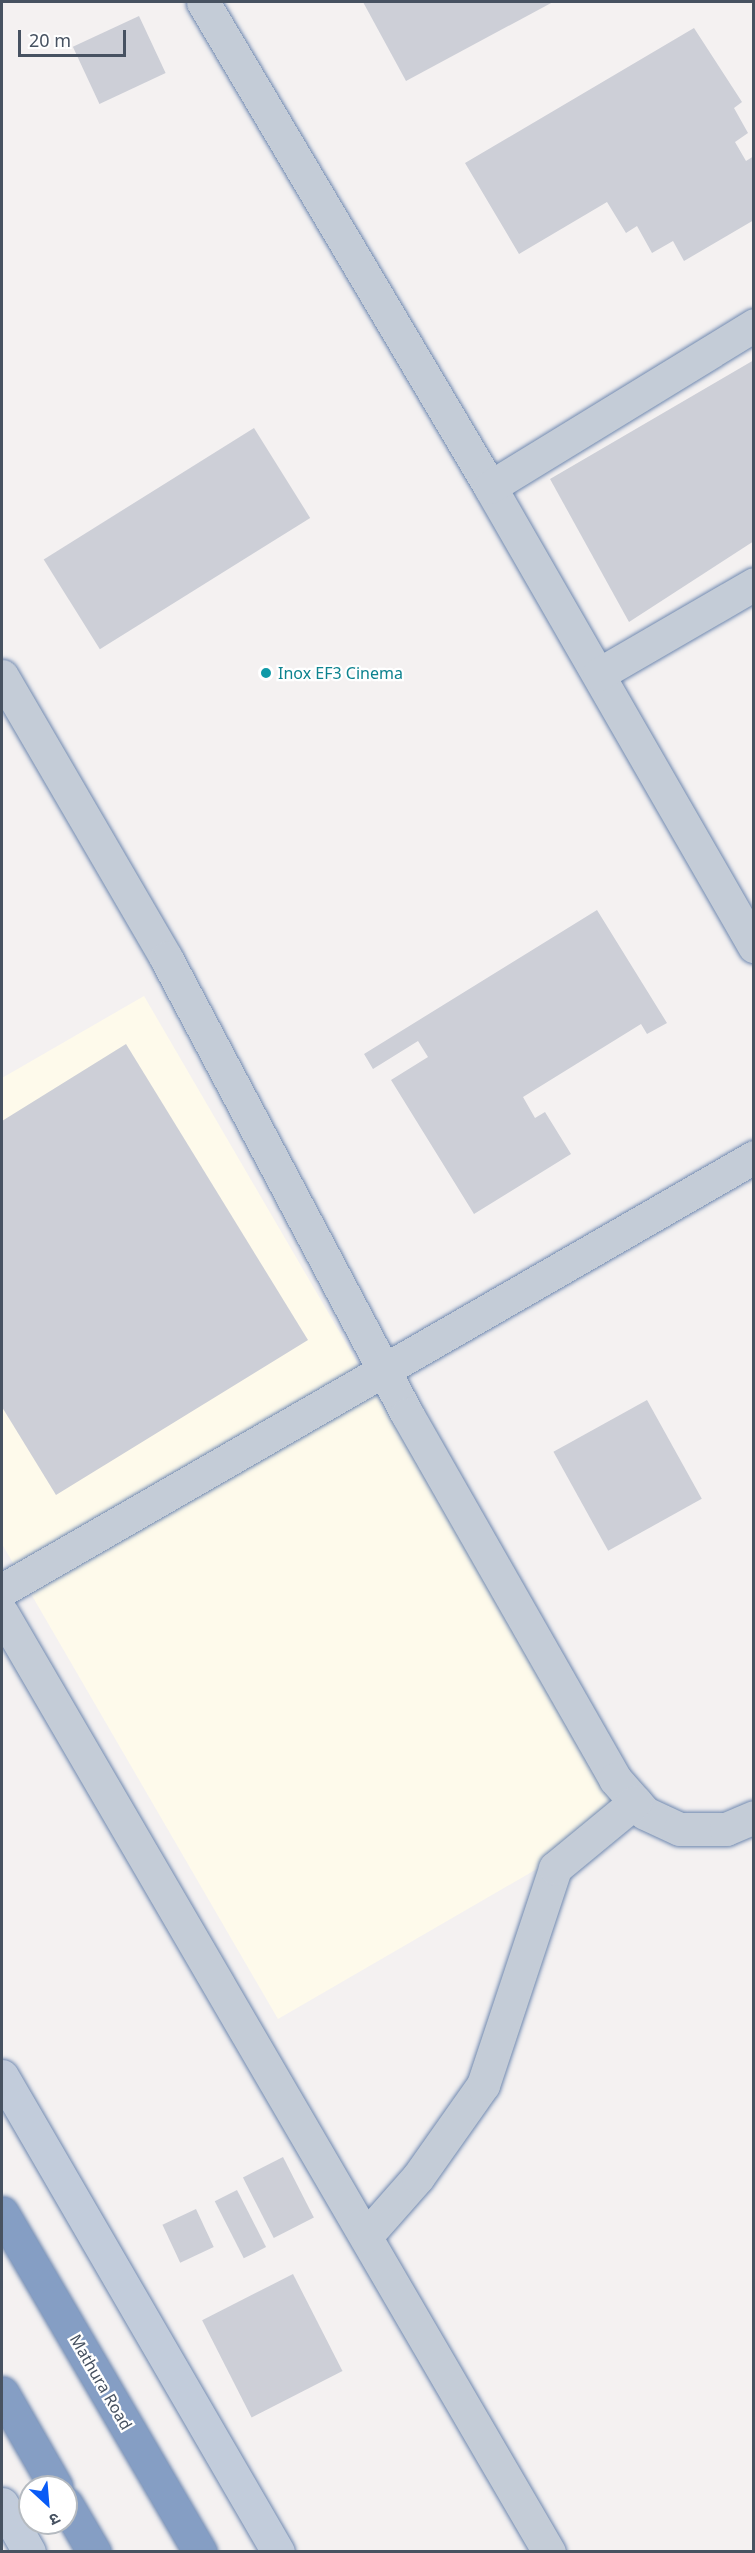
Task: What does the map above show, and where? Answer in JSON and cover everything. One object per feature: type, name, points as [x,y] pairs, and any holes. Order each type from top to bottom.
[{"type":"highway","name":"Mathura Road","points":[[2,2212],[200,2552]]},
{"type":"highway","points":[[2,2393],[49,2475]]},
{"type":"highway","points":[[78,2525],[94,2552]]},
{"type":"main road","points":[[2,2076],[279,2552]]},
{"type":"main road","points":[[2,2504],[29,2552]]},
{"type":"street","points":[[203,2],[599,674],[753,946]]},
{"type":"street","points":[[490,487],[753,325]]},
{"type":"street","points":[[599,674],[753,584]]},
{"type":"street","points":[[2,676],[166,958],[384,1373],[615,1779],[645,1813],[681,1829],[726,1829],[753,1817]]},
{"type":"street","points":[[2,1590],[384,1373],[753,1157]]},
{"type":"street","points":[[2,1613],[549,2552]]},
{"type":"street","points":[[366,2236],[418,2176],[483,2085],[555,1868],[635,1802]]},
{"type":"shaded area","points":[[144,996],[623,1819],[278,2019],[2,1544],[2,1078]]},
{"type":"building","points":[[363,2],[553,2],[406,81]]},
{"type":"building","points":[[139,16],[166,73],[99,104],[73,47]]},
{"type":"building","points":[[694,28],[742,102],[734,108],[748,133],[735,142],[746,161],[754,156],[754,220],[684,261],[673,241],[652,253],[637,226],[626,233],[607,202],[519,254],[465,163]]},
{"type":"building","points":[[754,360],[754,541],[629,622],[550,479]]},
{"type":"building","points":[[254,428],[310,518],[100,649],[44,559]]},
{"type":"building","points":[[597,910],[667,1023],[647,1034],[641,1024],[523,1097],[535,1118],[545,1112],[571,1154],[474,1214],[391,1080],[428,1057],[418,1041],[373,1069],[364,1054]]},
{"type":"building","points":[[126,1044],[308,1340],[56,1495],[2,1407],[2,1121]]},
{"type":"building","points":[[647,1400],[702,1499],[608,1551],[553,1452]]},
{"type":"building","points":[[283,2157],[314,2218],[274,2238],[243,2177]]},
{"type":"building","points":[[237,2190],[266,2247],[244,2258],[215,2201]]},
{"type":"building","points":[[196,2209],[214,2247],[180,2263],[162,2225]]},
{"type":"building","points":[[293,2274],[342,2371],[252,2417],[202,2320]]},
{"type":"place","name":"Inox EF3 Cinema","points":[[266,673]]}]
